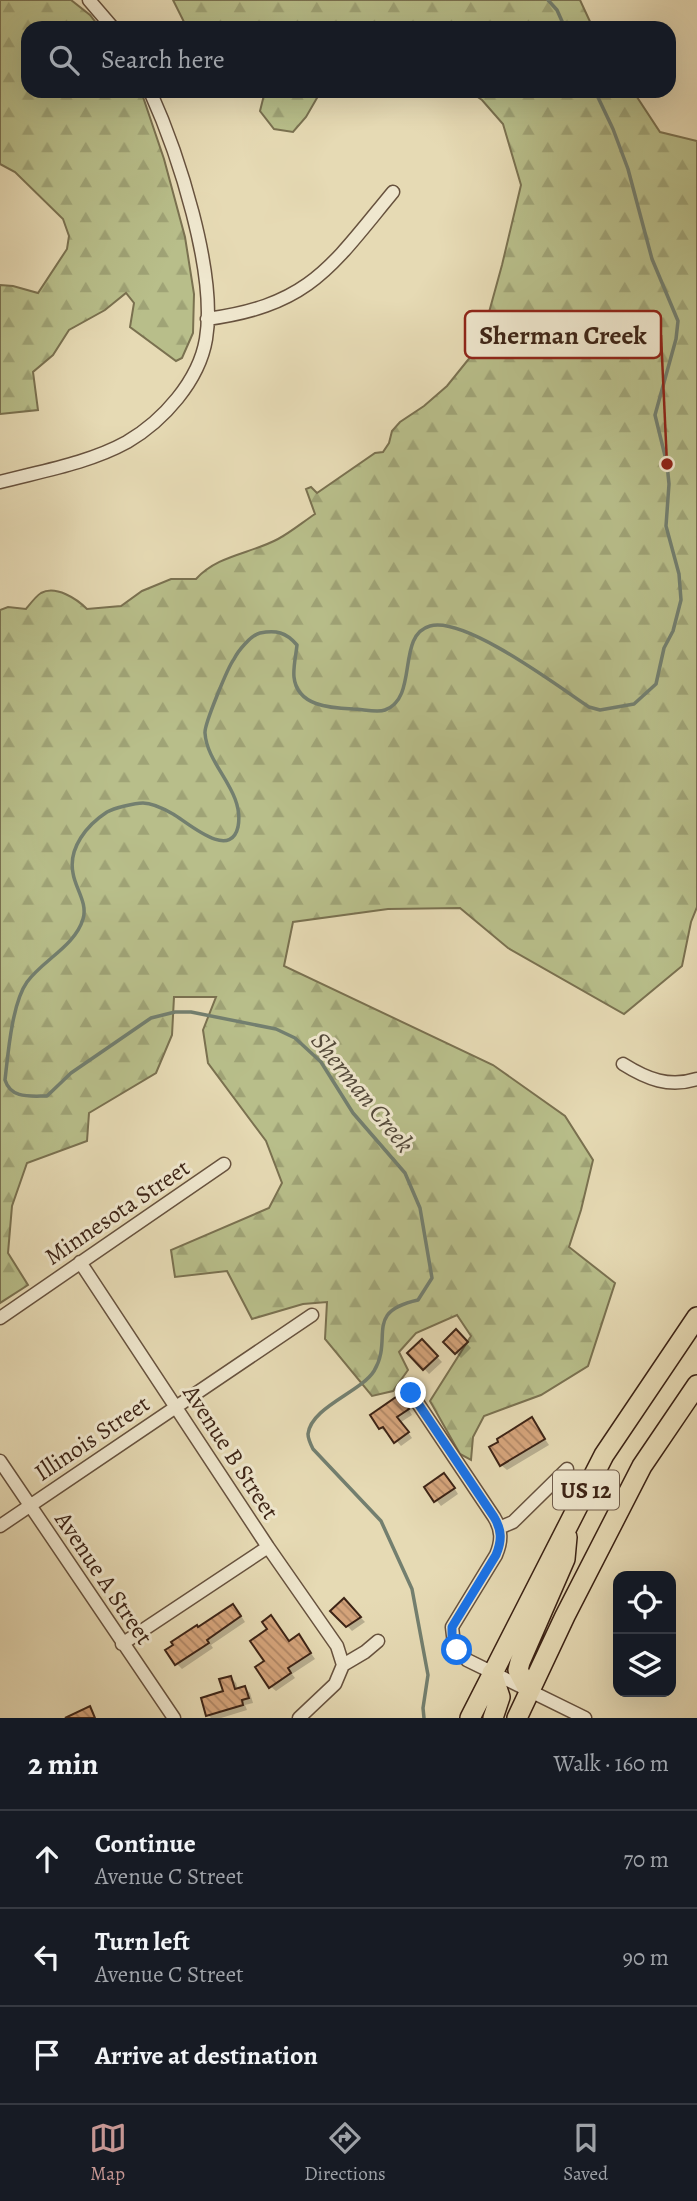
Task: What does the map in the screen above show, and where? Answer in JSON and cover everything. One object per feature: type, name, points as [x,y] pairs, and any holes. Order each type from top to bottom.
[{"type":"main road","name":"US 12","points":[[470,1718],[604,1455],[697,1317]]},
{"type":"main road","name":"US 12","points":[[517,1718],[565,1616],[642,1466],[697,1385]]},
{"type":"main road","points":[[529,1691],[518,1670],[565,1559],[569,1522]]},
{"type":"main road","points":[[492,1674],[500,1697],[493,1718]]},
{"type":"street","points":[[89,0],[107,21]]},
{"type":"street","points":[[0,482],[109,451],[147,428],[167,410],[195,370],[206,340],[206,284],[191,209],[173,150],[152,98]]},
{"type":"street","points":[[207,320],[264,308],[303,290],[339,257],[393,192]]},
{"type":"street","points":[[623,1064],[645,1078],[662,1082],[685,1083],[697,1079]]},
{"type":"street","name":"Minnesota Street","points":[[0,1318],[224,1164]]},
{"type":"street","name":"Avenue B Street","points":[[80,1262],[268,1548],[337,1646],[343,1665]]},
{"type":"street","name":"Illinois Street","points":[[0,1526],[313,1315]]},
{"type":"street","points":[[411,1393],[494,1517],[501,1538],[496,1555],[452,1627],[454,1644],[463,1656],[492,1674],[585,1718]]},
{"type":"street","name":"Avenue A Street","points":[[0,1461],[174,1718]]},
{"type":"street","points":[[499,1528],[513,1522],[567,1469]]},
{"type":"street","points":[[122,1644],[268,1548]]},
{"type":"street","points":[[299,1718],[335,1684],[343,1665],[365,1652],[378,1640]]},
{"type":"green space","points":[[0,0],[71,0],[95,21],[21,21],[21,98],[143,98],[164,159],[185,237],[194,294],[193,333],[182,358],[176,361],[130,327],[134,303],[126,293],[105,310],[69,330],[53,355],[33,372],[38,410],[0,414],[0,285],[38,293],[67,249],[69,236],[63,219],[15,172],[0,164]]},
{"type":"green space","points":[[173,0],[580,0],[590,21],[184,21]]},
{"type":"green space","points":[[263,98],[317,98],[293,132],[274,129],[260,111]]},
{"type":"green space","points":[[479,98],[638,98],[660,132],[697,141],[697,907],[691,922],[682,966],[624,1014],[508,948],[460,908],[388,909],[293,922],[284,966],[493,1065],[565,1116],[593,1160],[569,1247],[615,1283],[588,1366],[541,1395],[484,1416],[473,1437],[471,1460],[460,1454],[430,1401],[471,1336],[457,1315],[416,1333],[399,1352],[408,1370],[393,1391],[372,1396],[325,1339],[327,1302],[303,1304],[252,1319],[227,1271],[175,1277],[171,1250],[269,1208],[282,1183],[266,1141],[208,1063],[203,1030],[216,997],[174,997],[172,1035],[156,1073],[89,1113],[87,1141],[27,1163],[12,1206],[8,1253],[28,1285],[0,1303],[0,610],[8,607],[26,609],[35,598],[47,591],[72,597],[87,609],[121,606],[142,591],[171,579],[196,579],[224,560],[278,539],[315,514],[306,489],[311,487],[317,493],[375,453],[383,452],[392,431],[400,422],[447,386],[480,345],[521,185],[503,124]]},
{"type":"building","points":[[456,1329],[468,1342],[455,1354],[443,1342]]},
{"type":"building","points":[[422,1339],[438,1356],[423,1370],[407,1353]]},
{"type":"building","points":[[399,1395],[409,1409],[397,1417],[409,1432],[394,1443],[383,1427],[379,1429],[370,1415]]},
{"type":"building","points":[[532,1417],[545,1439],[500,1466],[489,1447]]},
{"type":"building","points":[[444,1473],[455,1488],[434,1502],[424,1487]]},
{"type":"building","points":[[344,1598],[361,1617],[346,1627],[330,1611]]},
{"type":"building","points":[[233,1604],[241,1616],[207,1640],[209,1643],[175,1665],[165,1650],[173,1645],[171,1642]]},
{"type":"building","points":[[271,1615],[289,1641],[299,1634],[311,1653],[288,1668],[291,1673],[269,1688],[255,1667],[264,1661],[250,1641],[267,1629],[262,1622]]},
{"type":"building","points":[[231,1676],[235,1689],[245,1686],[249,1698],[242,1700],[243,1705],[206,1716],[201,1698],[223,1691],[219,1679]]},
{"type":"building","points":[[90,1706],[95,1718],[65,1718]]},
{"type":"waterway","name":"Sherman Creek","points":[[548,0],[562,21]]},
{"type":"waterway","name":"Sherman Creek","points":[[424,1718],[428,1675],[412,1589],[381,1521],[313,1449],[308,1434],[311,1424],[318,1416],[368,1379],[379,1359],[385,1319],[401,1305],[418,1300],[432,1278],[420,1208],[405,1173],[353,1113],[321,1062],[295,1038],[276,1029],[191,1012],[175,1012],[151,1018],[71,1073],[47,1096],[16,1093],[5,1080],[12,1029],[22,991],[34,974],[73,937],[83,919],[84,907],[74,879],[72,864],[76,846],[86,830],[110,810],[147,803],[170,812],[198,831],[218,840],[233,837],[238,827],[236,802],[212,757],[205,733],[212,708],[231,664],[256,634],[276,632],[293,641],[297,645],[294,673],[296,687],[308,700],[335,708],[378,711],[395,703],[402,693],[413,641],[420,632],[430,626],[446,626],[488,642],[589,707],[600,710],[634,704],[656,684],[664,648],[673,631],[681,600],[679,574],[666,526],[669,484],[667,464],[655,415],[676,339],[678,321],[652,259],[628,169],[598,98]]},
{"type":"place","name":"Sherman Creek","points":[[667,464]]},
{"type":"route","points":[[411,1393],[498,1523],[500,1531],[500,1546],[496,1555],[452,1627],[457,1650]]}]
